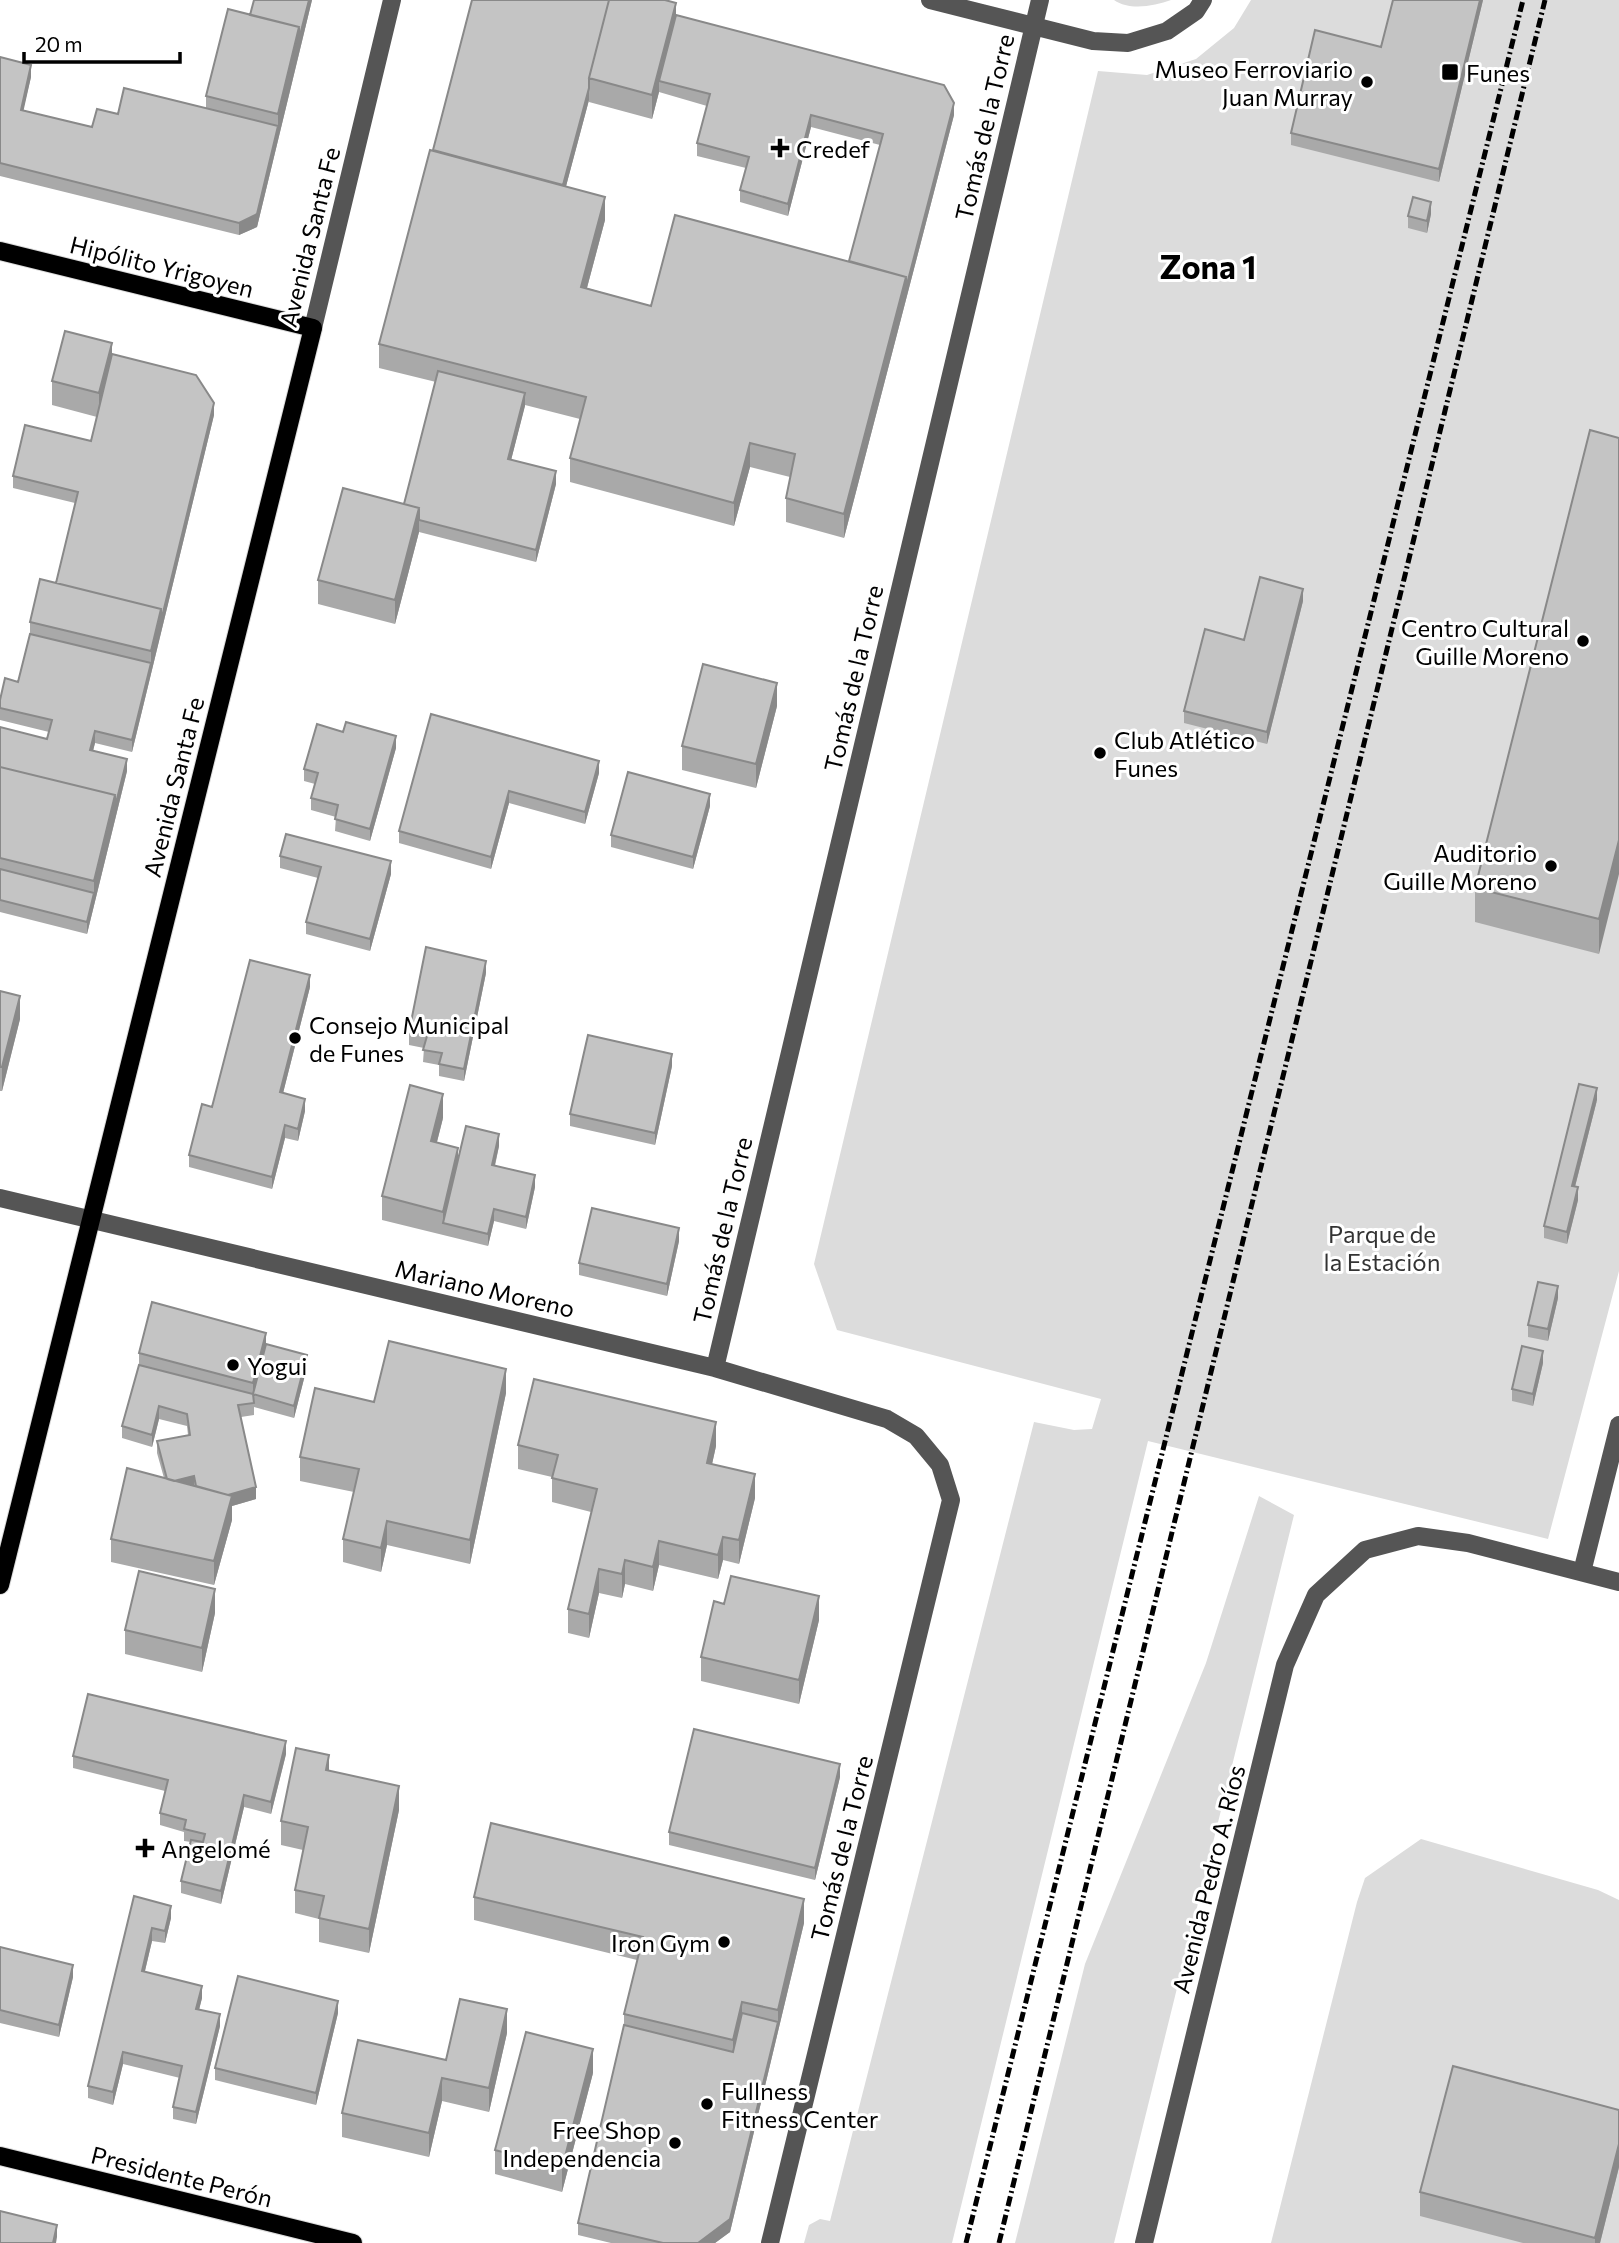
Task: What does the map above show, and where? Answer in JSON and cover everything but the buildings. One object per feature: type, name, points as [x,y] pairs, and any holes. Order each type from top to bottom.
[{"type":"main road","name":"Hipólito Yrigoyen","points":[[0,251],[313,328]]},
{"type":"main road","name":"Avenida Santa Fe","points":[[0,1585],[313,328]]},
{"type":"main road","name":"Presidente Perón","points":[[0,2156],[353,2243]]},
{"type":"street","name":"Avenida Santa Fe","points":[[313,328],[391,0]]},
{"type":"street","points":[[930,0],[1093,41],[1128,43],[1167,31],[1196,11],[1203,0]]},
{"type":"street","name":"Tomás de la Torre","points":[[715,1368],[1040,0]]},
{"type":"street","name":"Mariano Moreno","points":[[0,1198],[715,1368],[887,1419],[916,1436],[940,1465]]},
{"type":"street","points":[[1619,1425],[1582,1572],[1619,1582]]},
{"type":"street","name":"Tomás de la Torre","points":[[769,2243],[951,1500],[940,1465]]},
{"type":"street","name":"Avenida Pedro A. Ríos","points":[[1144,2243],[1285,1665],[1316,1595],[1365,1550],[1418,1536],[1468,1543],[1582,1572]]},
{"type":"green space","points":[[1114,0],[1171,0],[1150,6],[1135,6]]},
{"type":"green space","name":"Parque de la Estación","points":[[1251,0],[1619,0],[1619,1271],[1548,1539],[1148,1441],[952,2243],[804,2243],[809,2225],[820,2219],[830,2221],[1034,1422],[1074,1430],[1092,1429],[1101,1399],[837,1330],[814,1264],[1098,71],[1147,75],[1196,59],[1234,28]]},
{"type":"green space","points":[[1259,1496],[1294,1515],[1114,2243],[1015,2243],[1085,1964],[1206,1663]]},
{"type":"green space","points":[[1421,1839],[1598,1890],[1619,1900],[1619,2243],[1271,2243],[1365,1878]]},
{"type":"railway","points":[[966,2243],[1523,0]]},
{"type":"railway","points":[[999,2243],[1545,0]]},
{"type":"place","name":"Funes","points":[[1450,72]]},
{"type":"place","name":"Museo Ferroviario Juan Murray","points":[[1367,82]]},
{"type":"place","name":"Credef","points":[[780,148]]},
{"type":"place","name":"Centro Cultural Guille Moreno","points":[[1583,641]]},
{"type":"place","name":"Club Atlético Funes","points":[[1100,753]]},
{"type":"place","name":"Auditorio Guille Moreno","points":[[1551,866]]},
{"type":"place","name":"Consejo Municipal de Funes","points":[[295,1038]]},
{"type":"place","name":"Yogui","points":[[233,1365]]},
{"type":"place","name":"Angelomé","points":[[145,1848]]},
{"type":"place","name":"Iron Gym","points":[[724,1942]]},
{"type":"place","name":"Fullness Fitness Center","points":[[707,2104]]},
{"type":"place","name":"Free Shop Independencia","points":[[675,2143]]},
{"type":"district","name":"Zona 1","points":[[1208,266]]}]
